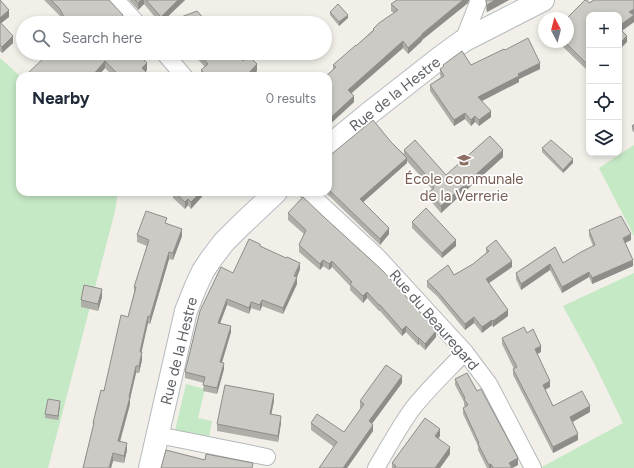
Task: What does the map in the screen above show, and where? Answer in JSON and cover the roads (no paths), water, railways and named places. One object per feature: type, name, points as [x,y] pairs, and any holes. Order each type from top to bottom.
[{"type":"street","points":[[116,0],[131,16]]},
{"type":"street","points":[[463,41],[479,0]]},
{"type":"street","name":"Rue de la Hestre","points":[[332,144],[373,110],[463,41],[543,0]]},
{"type":"street","points":[[170,60],[181,72]]},
{"type":"street","name":"Rue de la Hestre","points":[[150,468],[186,311],[203,271],[224,242],[272,196]]},
{"type":"street","name":"Rue du Beauregard","points":[[312,196],[377,256],[466,352],[489,384],[533,468]]},
{"type":"street","points":[[376,468],[414,407],[466,352]]},
{"type":"street","points":[[158,435],[267,457]]},
{"type":"place","name":"École communale de la Verrerie","points":[[464,160]]}]
